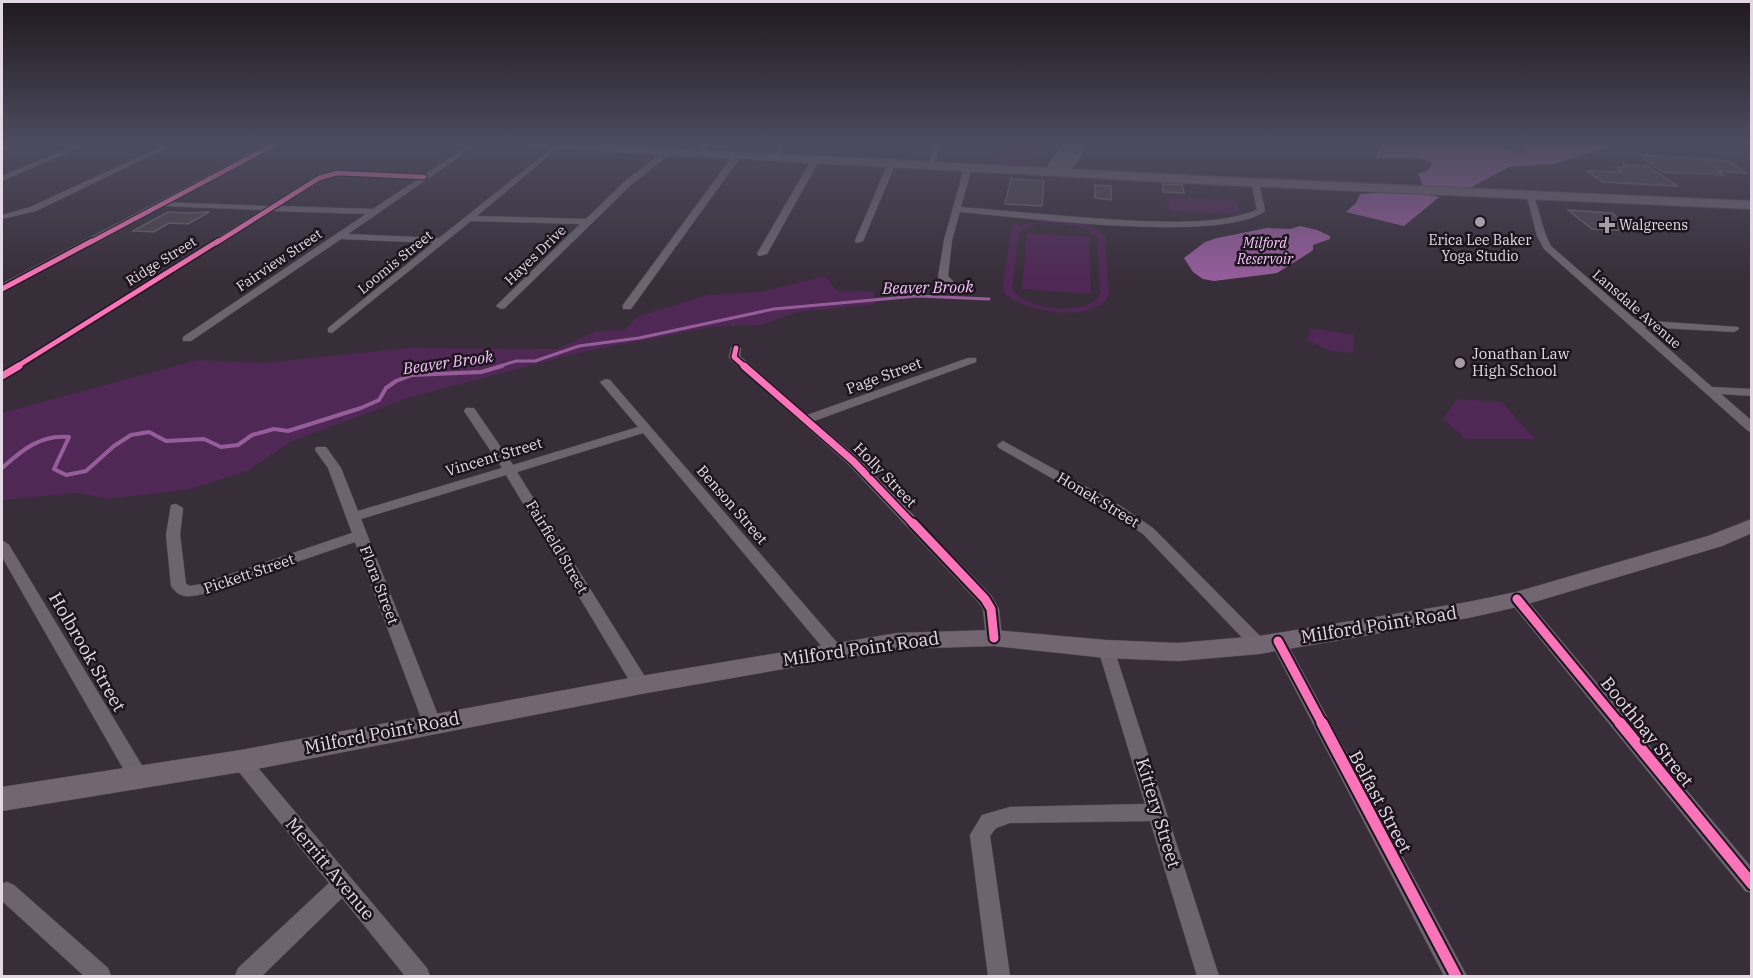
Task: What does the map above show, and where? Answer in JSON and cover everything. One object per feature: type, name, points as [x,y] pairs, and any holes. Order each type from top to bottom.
[{"type":"main road","points":[[2,289],[189,190]]},
{"type":"main road","points":[[1429,190],[1752,205]]},
{"type":"main road","name":"Milford Point Road","points":[[2,799],[241,761],[432,723],[834,650],[918,639],[994,638],[1106,649],[1178,652],[1268,643],[1468,610],[1517,599],[1715,541],[1752,525]]},
{"type":"street","points":[[2,217],[33,209],[74,190]]},
{"type":"street","name":"Ridge Street","points":[[2,376],[300,190]]},
{"type":"street","name":"Fairview Street","points":[[187,339],[406,190]]},
{"type":"street","name":"Loomis Street","points":[[332,330],[505,190]]},
{"type":"street","name":"Hayes Drive","points":[[501,306],[621,190]]},
{"type":"street","points":[[627,307],[713,190]]},
{"type":"street","points":[[762,254],[799,190]]},
{"type":"street","points":[[859,241],[881,190]]},
{"type":"street","points":[[950,283],[943,277],[948,240],[962,190]]},
{"type":"street","points":[[958,208],[1168,226],[1254,217],[1261,211],[1257,190]]},
{"type":"street","name":"Lansdale Avenue","points":[[1529,194],[1536,210],[1544,243],[1752,428]]},
{"type":"street","points":[[162,204],[374,212]]},
{"type":"street","points":[[471,218],[586,222]]},
{"type":"street","points":[[338,236],[441,241]]},
{"type":"street","points":[[1633,323],[1734,329]]},
{"type":"street","name":"Holly Street","points":[[736,348],[734,357],[853,461],[986,600],[991,609],[994,638]]},
{"type":"street","name":"Page Street","points":[[807,419],[972,360]]},
{"type":"street","name":"Benson Street","points":[[606,382],[834,650]]},
{"type":"street","points":[[1709,390],[1752,393]]},
{"type":"street","name":"Fairfield Street","points":[[470,411],[509,469],[642,685]]},
{"type":"street","name":"Vincent Street","points":[[353,517],[644,429]]},
{"type":"street","name":"Honek Street","points":[[1003,445],[1111,506],[1148,531],[1268,643]]},
{"type":"street","name":"Flora Street","points":[[321,450],[334,468],[432,723]]},
{"type":"street","name":"Pickett Street","points":[[176,508],[173,535],[179,586],[187,592],[203,590],[360,535]]},
{"type":"street","name":"Holbrook Street","points":[[2,545],[139,778]]},
{"type":"street","name":"Boothbay Street","points":[[1517,599],[1750,880]]},
{"type":"street","name":"Belfast Street","points":[[1268,643],[1456,976]]},
{"type":"street","name":"Kittery Street","points":[[1106,649],[1208,976]]},
{"type":"street","name":"Merritt Avenue","points":[[241,761],[419,976]]},
{"type":"street","points":[[999,976],[980,835],[989,821],[1010,815],[1158,812]]},
{"type":"street","points":[[246,976],[343,883]]},
{"type":"street","points":[[7,892],[100,976]]},
{"type":"shaded area","points":[[1167,198],[1233,200],[1236,201],[1241,214],[1170,211]]},
{"type":"shaded area","points":[[1052,220],[1066,221],[1088,225],[1100,232],[1105,237],[1109,293],[1103,303],[1092,309],[1060,312],[1026,306],[1004,292],[1012,223],[1020,225]],"holes":[[[1059,223],[1081,227],[1097,237],[1100,293],[1094,301],[1084,306],[1057,308],[1030,302],[1019,296],[1012,289],[1019,232],[1036,224]]]},
{"type":"shaded area","points":[[1027,233],[1089,237],[1091,294],[1022,289]]},
{"type":"shaded area","points":[[825,276],[837,291],[874,292],[875,304],[797,312],[761,325],[712,327],[582,352],[411,397],[292,441],[247,471],[191,489],[108,499],[78,493],[2,500],[2,413],[198,360],[262,363],[408,348],[558,349],[596,331],[624,330],[639,316],[707,295],[760,292]]},
{"type":"shaded area","points":[[1311,328],[1354,335],[1353,353],[1330,351],[1307,340]]},
{"type":"shaded area","points":[[1457,399],[1502,402],[1535,439],[1466,439],[1443,419]]},
{"type":"water","points":[[1360,194],[1423,194],[1439,197],[1404,226],[1346,212],[1356,203]]},
{"type":"water","name":"Milford Reservoir","points":[[1300,226],[1317,230],[1330,236],[1330,239],[1313,245],[1313,250],[1277,273],[1214,281],[1203,279],[1193,272],[1184,258],[1205,242],[1217,238],[1267,228],[1290,229]]},
{"type":"building","points":[[1008,190],[1043,190],[1042,206],[1005,204]]},
{"type":"building","points":[[1095,190],[1111,190],[1111,200],[1095,198]]},
{"type":"building","points":[[1163,190],[1183,190],[1184,193],[1163,192]]},
{"type":"building","name":"Walgreens","points":[[1568,210],[1612,213],[1634,231],[1592,229]]},
{"type":"building","points":[[168,212],[209,212],[188,224],[169,223],[154,232],[133,231]]},
{"type":"waterway","name":"Beaver Brook","points":[[497,367],[516,361],[535,361],[579,346],[639,338],[774,309],[917,296],[989,299]]},
{"type":"waterway","name":"Beaver Brook","points":[[2,468],[32,445],[59,437],[69,437],[54,469],[66,475],[86,471],[114,446],[131,435],[149,432],[166,441],[204,439],[221,447],[238,445],[252,435],[274,429],[288,431],[361,408],[379,400],[386,388],[396,381],[412,375],[481,372],[502,366]]},
{"type":"cycle path","points":[[2,289],[189,190]]},
{"type":"cycle path","points":[[2,376],[300,190]]},
{"type":"cycle path","points":[[736,348],[734,357],[853,461],[985,599],[991,609],[994,638]]},
{"type":"cycle path","points":[[1517,599],[1752,884]]},
{"type":"cycle path","points":[[1278,641],[1456,976]]},
{"type":"place","name":"Erica Lee Baker Yoga Studio","points":[[1480,222]]},
{"type":"place","name":"Walgreens","points":[[1607,225]]},
{"type":"place","name":"Jonathan Law High School","points":[[1460,363]]}]
